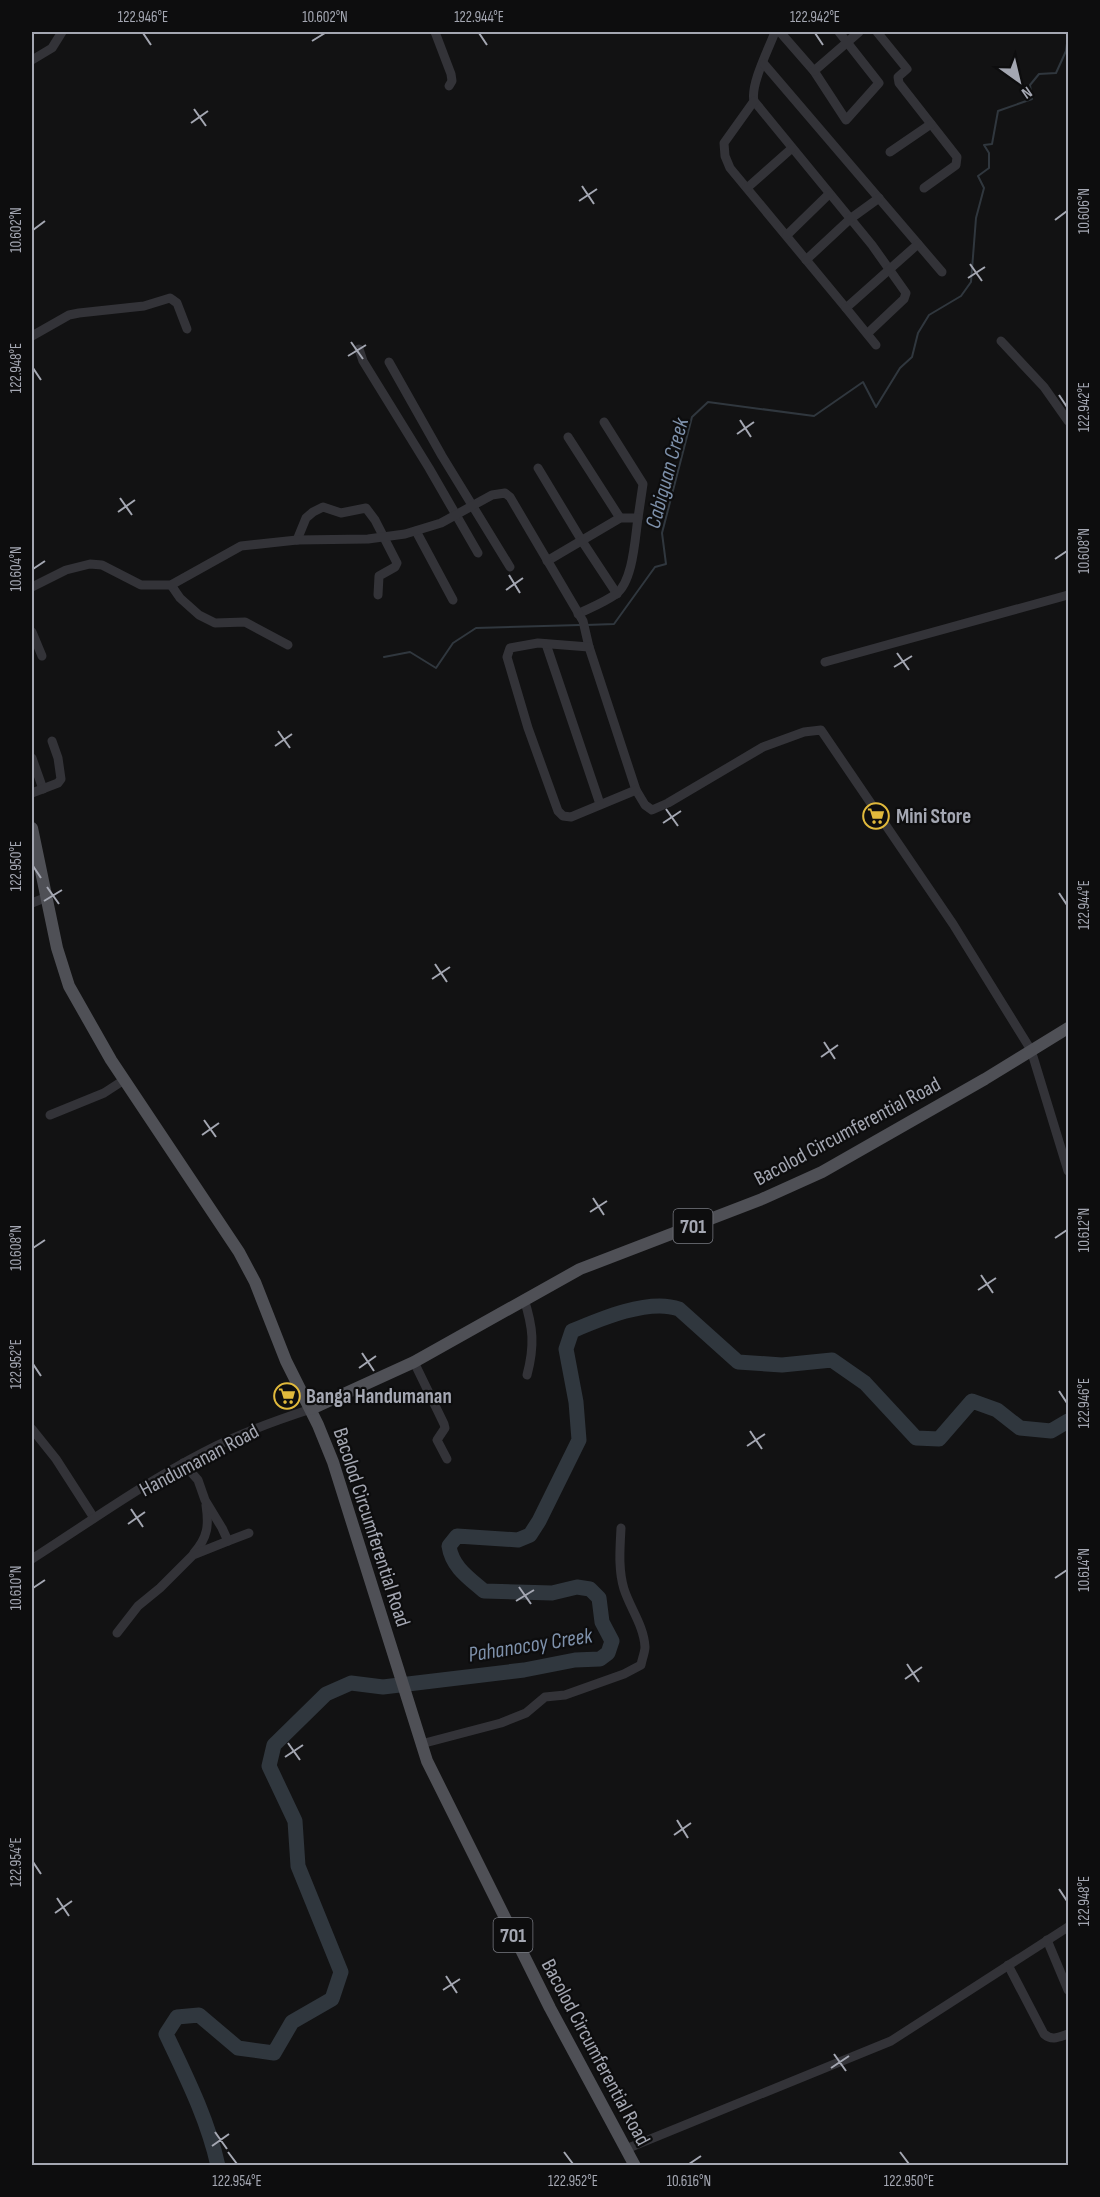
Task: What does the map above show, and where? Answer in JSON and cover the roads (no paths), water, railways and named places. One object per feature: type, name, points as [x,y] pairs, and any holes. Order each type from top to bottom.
[{"type":"main road","points":[[32,836],[62,968],[72,991],[124,1080],[239,1252],[255,1282],[286,1361],[311,1409]]},
{"type":"main road","name":"Bacolod Circumferential Road","points":[[635,2166],[507,1925],[434,1778],[406,1698],[333,1462],[311,1409],[414,1362],[580,1269],[762,1199],[822,1172],[985,1079],[1068,1028]]},
{"type":"street","points":[[32,60],[52,48],[62,32]]},
{"type":"street","points":[[435,32],[451,74],[452,81],[448,86]]},
{"type":"street","points":[[775,32],[753,89],[754,101],[904,289],[905,297],[868,333]]},
{"type":"street","points":[[780,32],[814,71],[846,120],[879,83],[839,32]]},
{"type":"street","points":[[814,71],[859,32]]},
{"type":"street","points":[[877,32],[907,69],[898,77],[899,83],[957,157],[956,165],[924,188]]},
{"type":"street","points":[[764,64],[942,272]]},
{"type":"street","points":[[754,101],[724,143],[725,156],[730,168],[876,345]]},
{"type":"street","points":[[890,152],[931,124]]},
{"type":"street","points":[[747,189],[791,149]]},
{"type":"street","points":[[787,236],[829,194]]},
{"type":"street","points":[[806,260],[850,219],[879,198]]},
{"type":"street","points":[[846,308],[918,244]]},
{"type":"street","points":[[32,336],[69,315],[144,306],[170,298],[177,303],[187,329]]},
{"type":"street","points":[[1001,341],[1044,387],[1068,421]]},
{"type":"street","points":[[359,349],[363,361],[478,553]]},
{"type":"street","points":[[389,363],[510,567]]},
{"type":"street","points":[[580,618],[617,594],[625,585],[643,484],[604,422]]},
{"type":"street","points":[[568,437],[620,518]]},
{"type":"street","points":[[538,468],[617,594]]},
{"type":"street","points":[[32,587],[66,570],[90,564],[102,565],[141,585],[171,585],[241,546],[297,540],[368,539],[416,531],[441,523],[501,492],[507,494],[580,618],[636,790],[645,806],[655,809],[763,747],[804,732],[821,730],[953,924],[1031,1050],[1068,1171]]},
{"type":"street","points":[[297,540],[306,518],[323,507],[341,513],[366,508],[375,519],[397,565],[379,576],[378,595]]},
{"type":"street","points":[[547,561],[620,518],[638,518]]},
{"type":"street","points":[[416,531],[453,600]]},
{"type":"street","points":[[171,585],[180,598],[199,615],[215,623],[245,622],[252,624],[288,645]]},
{"type":"street","points":[[825,662],[1068,595]]},
{"type":"street","points":[[32,632],[42,656]]},
{"type":"street","points":[[589,648],[546,644],[510,648],[507,657],[528,728],[558,812],[564,816],[571,817],[636,790]]},
{"type":"street","points":[[546,644],[600,804]]},
{"type":"street","points":[[32,793],[58,783],[61,779],[58,758],[52,741]]},
{"type":"street","points":[[32,758],[34,770],[43,789]]},
{"type":"street","points":[[32,903],[46,897]]},
{"type":"street","points":[[50,1115],[104,1093],[124,1080]]},
{"type":"street","points":[[1057,1132],[1068,1129]]},
{"type":"street","points":[[524,1299],[532,1325],[531,1360],[527,1375]]},
{"type":"street","points":[[414,1362],[444,1424],[445,1428],[437,1440],[447,1459]]},
{"type":"street","name":"Handumanan Road","points":[[32,1559],[183,1463],[261,1426],[311,1409]]},
{"type":"street","points":[[32,1429],[56,1459],[94,1518]]},
{"type":"street","points":[[117,1633],[138,1606],[193,1555],[206,1537],[209,1523],[205,1500],[198,1480],[183,1463]]},
{"type":"street","points":[[205,1500],[228,1541]]},
{"type":"street","points":[[421,1744],[501,1722],[526,1713],[546,1697],[565,1695],[580,1690],[624,1674],[641,1665],[645,1648],[641,1629],[621,1576],[621,1528]]},
{"type":"street","points":[[193,1555],[249,1533]]},
{"type":"street","points":[[626,2149],[905,2034],[1068,1927]]},
{"type":"street","points":[[1047,1940],[1068,1990]]},
{"type":"street","points":[[1008,1965],[1044,2034],[1054,2039],[1068,2034]]},
{"type":"waterway","name":"Cabiguan Creek","points":[[586,625],[614,624],[655,567],[666,564],[662,533],[692,417],[708,402],[814,416],[863,382],[876,407],[900,368],[912,357],[918,333],[929,315],[961,296],[971,282],[976,218],[984,188],[978,176],[989,168],[989,153],[984,145],[992,144],[998,111],[1032,99],[1030,85],[1039,74],[1056,73],[1066,51],[1068,36]]},
{"type":"waterway","name":"Cabiguan Creek","points":[[384,657],[410,652],[436,668],[453,643],[476,628],[580,625]]},
{"type":"waterway","name":"Pahanocoy Creek","points":[[218,2166],[202,2115],[166,2034],[177,2017],[199,2015],[238,2048],[274,2053],[292,2022],[332,1999],[341,1972],[298,1866],[295,1821],[269,1766],[274,1745],[326,1694],[351,1683],[383,1687],[524,1670],[575,1660],[600,1659],[608,1653],[612,1641],[602,1622],[599,1598],[590,1589],[577,1587],[552,1593],[484,1591],[457,1566],[449,1546],[457,1536],[518,1540],[530,1535],[539,1521],[579,1440],[576,1402],[566,1349],[572,1331],[610,1316],[639,1308],[667,1306],[679,1309],[738,1362],[782,1365],[832,1360],[865,1383],[916,1438],[939,1439],[972,1401],[997,1410],[1020,1428],[1051,1431],[1068,1421]]},
{"type":"place","name":"Mini Store","points":[[876,816]]},
{"type":"place","name":"Banga Handumanan","points":[[287,1396]]}]
